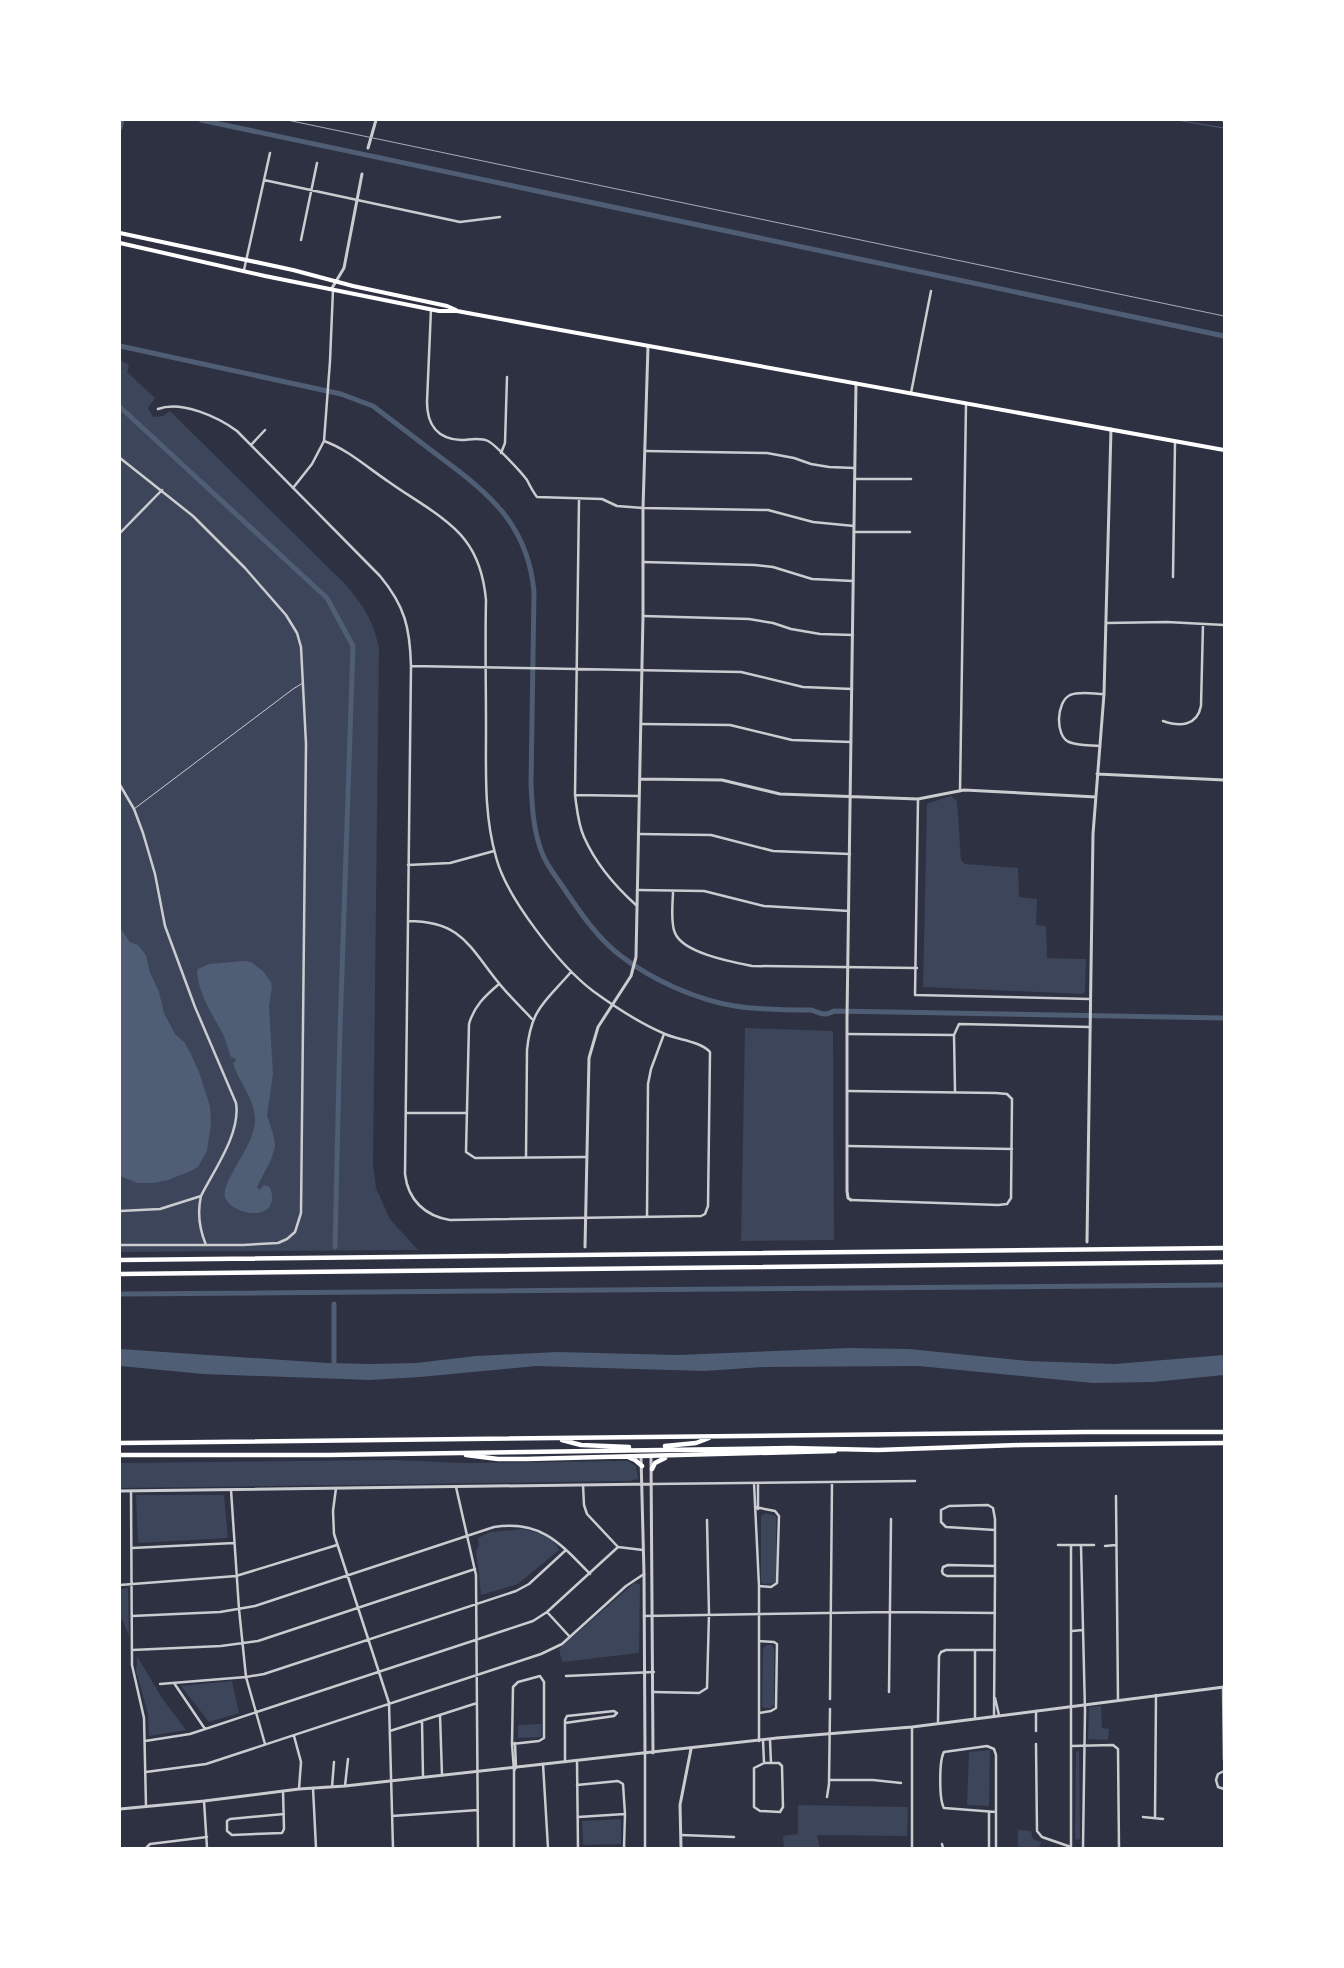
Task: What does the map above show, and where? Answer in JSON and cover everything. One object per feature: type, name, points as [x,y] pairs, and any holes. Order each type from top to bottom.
[{"type":"highway","points":[[120,1260],[1224,1248]]},
{"type":"highway","points":[[120,1274],[1224,1262]]},
{"type":"highway","points":[[120,1443],[1224,1432]]},
{"type":"highway","points":[[641,1456],[654,1448],[696,1443],[713,1437]]},
{"type":"highway","points":[[556,1438],[581,1445],[632,1447],[647,1452],[651,1457]]},
{"type":"highway","points":[[452,1453],[503,1459],[651,1457],[1020,1444],[1224,1443]]},
{"type":"highway","points":[[120,1455],[791,1448],[878,1450]]},
{"type":"highway","points":[[652,1469],[658,1461],[674,1456]]},
{"type":"highway","points":[[626,1457],[635,1460],[642,1466]]},
{"type":"main road","points":[[120,233],[447,306],[458,312]]},
{"type":"main road","points":[[120,243],[431,309],[458,312],[1224,450]]},
{"type":"street","points":[[368,148],[376,120]]},
{"type":"street","points":[[244,270],[270,153]]},
{"type":"street","points":[[301,240],[317,163]]},
{"type":"street","points":[[293,488],[312,464],[324,441],[332,288],[338,281],[344,268],[362,174]]},
{"type":"street","points":[[264,180],[460,222],[500,218]]},
{"type":"street","points":[[911,393],[930,290]]},
{"type":"street","points":[[431,309],[426,402],[427,414],[432,425],[447,438],[485,440],[501,453],[523,476],[537,497],[602,499],[617,506],[643,508],[775,511],[813,522],[854,526]]},
{"type":"street","points":[[586,1248],[588,1058],[598,1026],[628,981],[635,961],[641,724],[640,670],[643,616],[643,508],[648,346]]},
{"type":"street","points":[[501,453],[505,443],[507,377]]},
{"type":"street","points":[[848,1091],[955,1091],[1007,1094],[1010,1096],[1011,1198],[1007,1204],[851,1200],[848,1198],[847,1018],[856,383]]},
{"type":"street","points":[[960,791],[966,404]]},
{"type":"street","points":[[158,409],[173,406],[208,414],[229,426],[251,445],[393,592],[400,603],[408,627],[412,666],[408,864],[406,1182],[411,1196],[427,1212],[450,1220],[698,1217],[705,1214],[708,1206],[711,1053],[704,1047],[664,1034],[612,1004],[571,972],[540,935],[514,897],[501,872],[494,851],[487,814],[484,588],[477,558],[466,541],[444,520],[344,451],[324,441]]},
{"type":"street","points":[[251,445],[265,430]]},
{"type":"street","points":[[1087,1242],[1093,834],[1104,694],[1111,430]]},
{"type":"street","points":[[1173,577],[1175,440]]},
{"type":"street","points":[[645,451],[767,453],[794,458],[810,464],[855,468]]},
{"type":"street","points":[[120,458],[162,490],[215,537],[286,615],[297,633],[301,647],[306,744],[301,1213],[295,1232],[283,1241],[262,1244],[120,1245]]},
{"type":"street","points":[[855,479],[911,479]]},
{"type":"street","points":[[120,533],[162,490]]},
{"type":"street","points":[[580,499],[575,795],[580,827],[588,844],[609,876],[637,906]]},
{"type":"street","points":[[854,532],[910,532]]},
{"type":"street","points":[[643,562],[755,565],[773,567],[812,578],[854,581]]},
{"type":"street","points":[[643,616],[749,618],[820,634],[853,635]]},
{"type":"street","points":[[1107,623],[1167,622],[1224,625]]},
{"type":"street","points":[[1163,721],[1173,725],[1184,725],[1194,719],[1199,713],[1201,706],[1202,624]]},
{"type":"street","points":[[412,666],[741,672],[803,687],[852,689]]},
{"type":"street","points":[[1100,746],[1073,744],[1064,738],[1061,732],[1060,711],[1062,702],[1070,695],[1082,693],[1104,694]]},
{"type":"street","points":[[641,724],[723,724],[748,728],[792,740],[851,742]]},
{"type":"street","points":[[1097,774],[1224,780]]},
{"type":"street","points":[[640,779],[722,780],[780,794],[851,797],[918,799],[960,791],[1096,797]]},
{"type":"street","points":[[120,785],[134,809],[152,862],[165,926],[195,1007],[236,1104],[235,1127],[201,1196],[198,1219],[206,1245]]},
{"type":"street","points":[[575,795],[639,796]]},
{"type":"street","points":[[918,799],[914,994],[916,996],[1090,999]]},
{"type":"street","points":[[638,834],[711,835],[773,851],[850,854]]},
{"type":"street","points":[[408,864],[450,862],[494,851]]},
{"type":"street","points":[[637,890],[710,892],[764,906],[849,910]]},
{"type":"street","points":[[673,891],[675,933],[683,944],[730,961],[752,966],[916,968]]},
{"type":"street","points":[[408,920],[434,922],[452,929],[469,944],[499,984],[533,1019]]},
{"type":"street","points":[[526,1157],[527,1050],[533,1019],[547,996],[571,972]]},
{"type":"street","points":[[499,984],[480,1001],[469,1024],[466,1113],[466,1148],[468,1154],[475,1158],[586,1157]]},
{"type":"street","points":[[955,1091],[954,1035],[961,1024],[1090,1025]]},
{"type":"street","points":[[647,1217],[648,1084],[651,1069],[664,1034]]},
{"type":"street","points":[[847,1034],[954,1035]]},
{"type":"street","points":[[406,1112],[466,1113]]},
{"type":"street","points":[[848,1146],[1012,1149]]},
{"type":"street","points":[[120,1211],[160,1209],[201,1196]]},
{"type":"street","points":[[641,1456],[644,1574],[645,1848]]},
{"type":"street","points":[[651,1457],[654,1615],[653,1753]]},
{"type":"street","points":[[120,1491],[915,1481]]},
{"type":"street","points":[[830,1699],[832,1482]]},
{"type":"street","points":[[756,1483],[759,1586],[759,1713],[764,1763]]},
{"type":"street","points":[[583,1484],[584,1505],[587,1514],[618,1547],[643,1550]]},
{"type":"street","points":[[456,1487],[475,1569],[477,1605],[478,1848]]},
{"type":"street","points":[[336,1488],[333,1519],[337,1545],[389,1703],[393,1848]]},
{"type":"street","points":[[231,1490],[236,1576],[246,1677],[265,1744]]},
{"type":"street","points":[[131,1491],[133,1672],[144,1718],[146,1808]]},
{"type":"street","points":[[1116,1496],[1118,1700]]},
{"type":"street","points":[[994,1716],[995,1530],[994,1510],[988,1505],[946,1506],[941,1510],[941,1522],[946,1527],[995,1530]]},
{"type":"street","points":[[756,1507],[775,1511],[779,1516],[777,1583],[771,1587],[759,1586]]},
{"type":"street","points":[[890,1692],[891,1519]]},
{"type":"street","points":[[654,1692],[699,1693],[707,1688],[709,1614],[707,1520]]},
{"type":"street","points":[[132,1616],[206,1613],[239,1609],[272,1601],[494,1527],[507,1525],[523,1526],[547,1534],[590,1574]]},
{"type":"street","points":[[132,1548],[234,1543]]},
{"type":"street","points":[[120,1585],[236,1576],[337,1545]]},
{"type":"street","points":[[1058,1545],[1094,1545]]},
{"type":"street","points":[[1036,1744],[1037,1831],[1042,1837],[1072,1848],[1071,1545]]},
{"type":"street","points":[[1105,1546],[1116,1545]]},
{"type":"street","points":[[1081,1546],[1084,1848]]},
{"type":"street","points":[[146,1742],[172,1738],[205,1729],[533,1621],[548,1612],[618,1547]]},
{"type":"street","points":[[160,1684],[264,1674],[477,1605],[523,1588],[566,1550]]},
{"type":"street","points":[[995,1566],[948,1565],[943,1567],[942,1571],[947,1576],[995,1576]]},
{"type":"street","points":[[132,1650],[242,1644],[275,1636],[475,1569]]},
{"type":"street","points":[[146,1772],[206,1764],[541,1654],[558,1647],[626,1586],[644,1574]]},
{"type":"street","points":[[548,1612],[570,1636]]},
{"type":"street","points":[[644,1616],[891,1612],[995,1613]]},
{"type":"street","points":[[1072,1631],[1083,1630]]},
{"type":"street","points":[[759,1641],[777,1644],[778,1680],[776,1708],[759,1713]]},
{"type":"street","points":[[938,1722],[939,1656],[941,1652],[946,1650],[995,1650]]},
{"type":"street","points":[[975,1650],[975,1718]]},
{"type":"street","points":[[566,1676],[654,1672]]},
{"type":"street","points":[[513,1744],[539,1741],[544,1736],[544,1682],[539,1675],[518,1682],[513,1689],[513,1744],[514,1769],[514,1848]]},
{"type":"street","points":[[174,1683],[205,1729]]},
{"type":"street","points":[[120,1810],[299,1789],[514,1769],[543,1764],[761,1740],[912,1727],[938,1722],[1223,1687],[1224,1760]]},
{"type":"street","points":[[1155,1818],[1156,1696]]},
{"type":"street","points":[[994,1698],[999,1715]]},
{"type":"street","points":[[390,1731],[477,1703]]},
{"type":"street","points":[[827,1796],[830,1709]]},
{"type":"street","points":[[1036,1710],[1036,1731]]},
{"type":"street","points":[[565,1723],[614,1716],[617,1713],[614,1711],[569,1714],[565,1718],[565,1723],[565,1762]]},
{"type":"street","points":[[440,1715],[442,1775]]},
{"type":"street","points":[[422,1721],[423,1777]]},
{"type":"street","points":[[912,1727],[912,1848]]},
{"type":"street","points":[[294,1736],[301,1762],[299,1789]]},
{"type":"street","points":[[770,1740],[771,1763]]},
{"type":"street","points":[[1071,1746],[1113,1745],[1118,1749],[1119,1848]]},
{"type":"street","points":[[996,1812],[944,1808],[941,1802],[941,1760],[944,1752],[987,1746],[994,1749],[996,1812],[996,1848]]},
{"type":"street","points":[[681,1848],[680,1805],[691,1749]]},
{"type":"street","points":[[345,1786],[348,1759]]},
{"type":"street","points":[[577,1761],[578,1848]]},
{"type":"street","points":[[332,1787],[334,1762]]},
{"type":"street","points":[[764,1763],[771,1763],[781,1764],[783,1768],[783,1807],[781,1811],[777,1812],[760,1811],[754,1807],[754,1768],[764,1763]]},
{"type":"street","points":[[543,1764],[548,1848]]},
{"type":"street","points":[[1224,1771],[1218,1774],[1216,1780],[1218,1786],[1224,1789]]},
{"type":"street","points":[[829,1780],[873,1780],[902,1783]]},
{"type":"street","points":[[577,1785],[620,1781],[623,1787],[625,1814],[624,1848]]},
{"type":"street","points":[[313,1788],[316,1848]]},
{"type":"street","points":[[283,1791],[284,1814],[284,1829],[280,1834],[232,1835],[227,1831],[227,1821],[230,1819],[284,1814]]},
{"type":"street","points":[[204,1801],[207,1848]]},
{"type":"street","points":[[392,1816],[478,1810]]},
{"type":"street","points":[[989,1812],[989,1848]]},
{"type":"street","points":[[578,1817],[625,1814]]},
{"type":"street","points":[[1143,1817],[1162,1818]]},
{"type":"street","points":[[680,1835],[734,1836]]},
{"type":"street","points":[[146,1848],[150,1844],[207,1837]]},
{"type":"lane","points":[[134,809],[303,682]]},
{"type":"shaded area","points":[[120,360],[129,365],[127,372],[155,398],[148,408],[153,417],[163,416],[170,411],[345,584],[362,606],[374,629],[379,647],[373,1164],[376,1188],[390,1219],[418,1250],[120,1252]]},
{"type":"shaded area","points":[[951,796],[957,801],[961,860],[965,864],[1018,868],[1019,897],[1037,899],[1036,925],[1046,926],[1047,958],[1086,959],[1085,992],[1083,994],[923,987],[927,805]]},
{"type":"shaded area","points":[[120,928],[130,942],[138,945],[146,955],[164,1013],[175,1034],[184,1042],[190,1052],[210,1106],[211,1124],[207,1151],[198,1167],[168,1180],[153,1183],[138,1183],[120,1176]]},
{"type":"shaded area","points":[[251,962],[263,971],[271,982],[272,987],[269,1006],[273,1074],[267,1115],[275,1147],[271,1160],[257,1187],[259,1190],[264,1185],[270,1187],[272,1199],[269,1207],[255,1213],[236,1209],[229,1204],[225,1197],[228,1181],[250,1141],[255,1120],[250,1098],[233,1063],[236,1061],[235,1058],[231,1057],[223,1034],[210,1012],[200,989],[197,972],[198,969],[209,964]]},
{"type":"shaded area","points":[[745,1028],[833,1031],[834,1240],[741,1241]]},
{"type":"shaded area","points":[[849,1348],[909,1349],[1028,1361],[1115,1364],[1224,1355],[1224,1375],[1153,1382],[1093,1383],[919,1366],[763,1367],[704,1371],[536,1366],[370,1380],[203,1374],[120,1366],[120,1349],[328,1363],[370,1364],[416,1363],[476,1356],[557,1352],[678,1355]]},
{"type":"shaded area","points":[[394,1460],[465,1463],[628,1461],[636,1466],[638,1479],[629,1481],[120,1488],[120,1463]]},
{"type":"shaded area","points":[[136,1495],[224,1495],[228,1538],[138,1543]]},
{"type":"shaded area","points":[[765,1513],[776,1516],[776,1579],[774,1583],[763,1584],[761,1582],[761,1516]]},
{"type":"shaded area","points":[[524,1529],[549,1538],[557,1545],[559,1550],[518,1584],[481,1595],[476,1551],[479,1545],[478,1538],[490,1532]]},
{"type":"shaded area","points":[[634,1583],[640,1584],[639,1653],[562,1662],[559,1649]]},
{"type":"shaded area","points":[[128,1588],[129,1636],[123,1621],[120,1620],[120,1589]]},
{"type":"shaded area","points":[[767,1645],[772,1645],[774,1650],[774,1704],[771,1708],[764,1708],[762,1706],[763,1648]]},
{"type":"shaded area","points":[[137,1656],[162,1698],[186,1730],[149,1736],[148,1714],[136,1671]]},
{"type":"shaded area","points":[[232,1681],[239,1713],[209,1722],[181,1686]]},
{"type":"shaded area","points":[[1101,1706],[1102,1728],[1109,1729],[1108,1740],[1088,1739],[1089,1707]]},
{"type":"shaded area","points":[[542,1724],[541,1737],[518,1738],[518,1725]]},
{"type":"shaded area","points":[[990,1750],[989,1806],[967,1805],[969,1752]]},
{"type":"shaded area","points":[[1079,1750],[1080,1839],[1077,1840],[1075,1838],[1076,1752]]},
{"type":"shaded area","points":[[798,1805],[908,1807],[907,1836],[817,1835],[820,1848],[784,1848],[783,1836],[798,1834]]},
{"type":"shaded area","points":[[621,1819],[621,1844],[583,1845],[582,1821]]},
{"type":"shaded area","points":[[1018,1830],[1031,1831],[1033,1839],[1041,1842],[1039,1848],[1018,1848]]},
{"type":"waterway","points":[[120,128],[122,120]]},
{"type":"waterway","points":[[201,120],[1224,336]]},
{"type":"waterway","points":[[1176,120],[1224,128]]},
{"type":"waterway","points":[[120,346],[341,394],[373,406],[475,484],[503,513],[515,530],[524,548],[534,592],[531,784],[532,807],[537,837],[546,861],[582,915],[613,949],[633,965],[661,981],[690,994],[720,1003],[754,1008],[811,1010],[825,1014],[834,1011],[1224,1018]]},
{"type":"waterway","points":[[120,407],[327,598],[353,646],[335,1247]]},
{"type":"waterway","points":[[120,1294],[1224,1285]]},
{"type":"waterway","points":[[334,1304],[334,1369]]},
{"type":"railway","points":[[287,120],[1224,316]]}]
